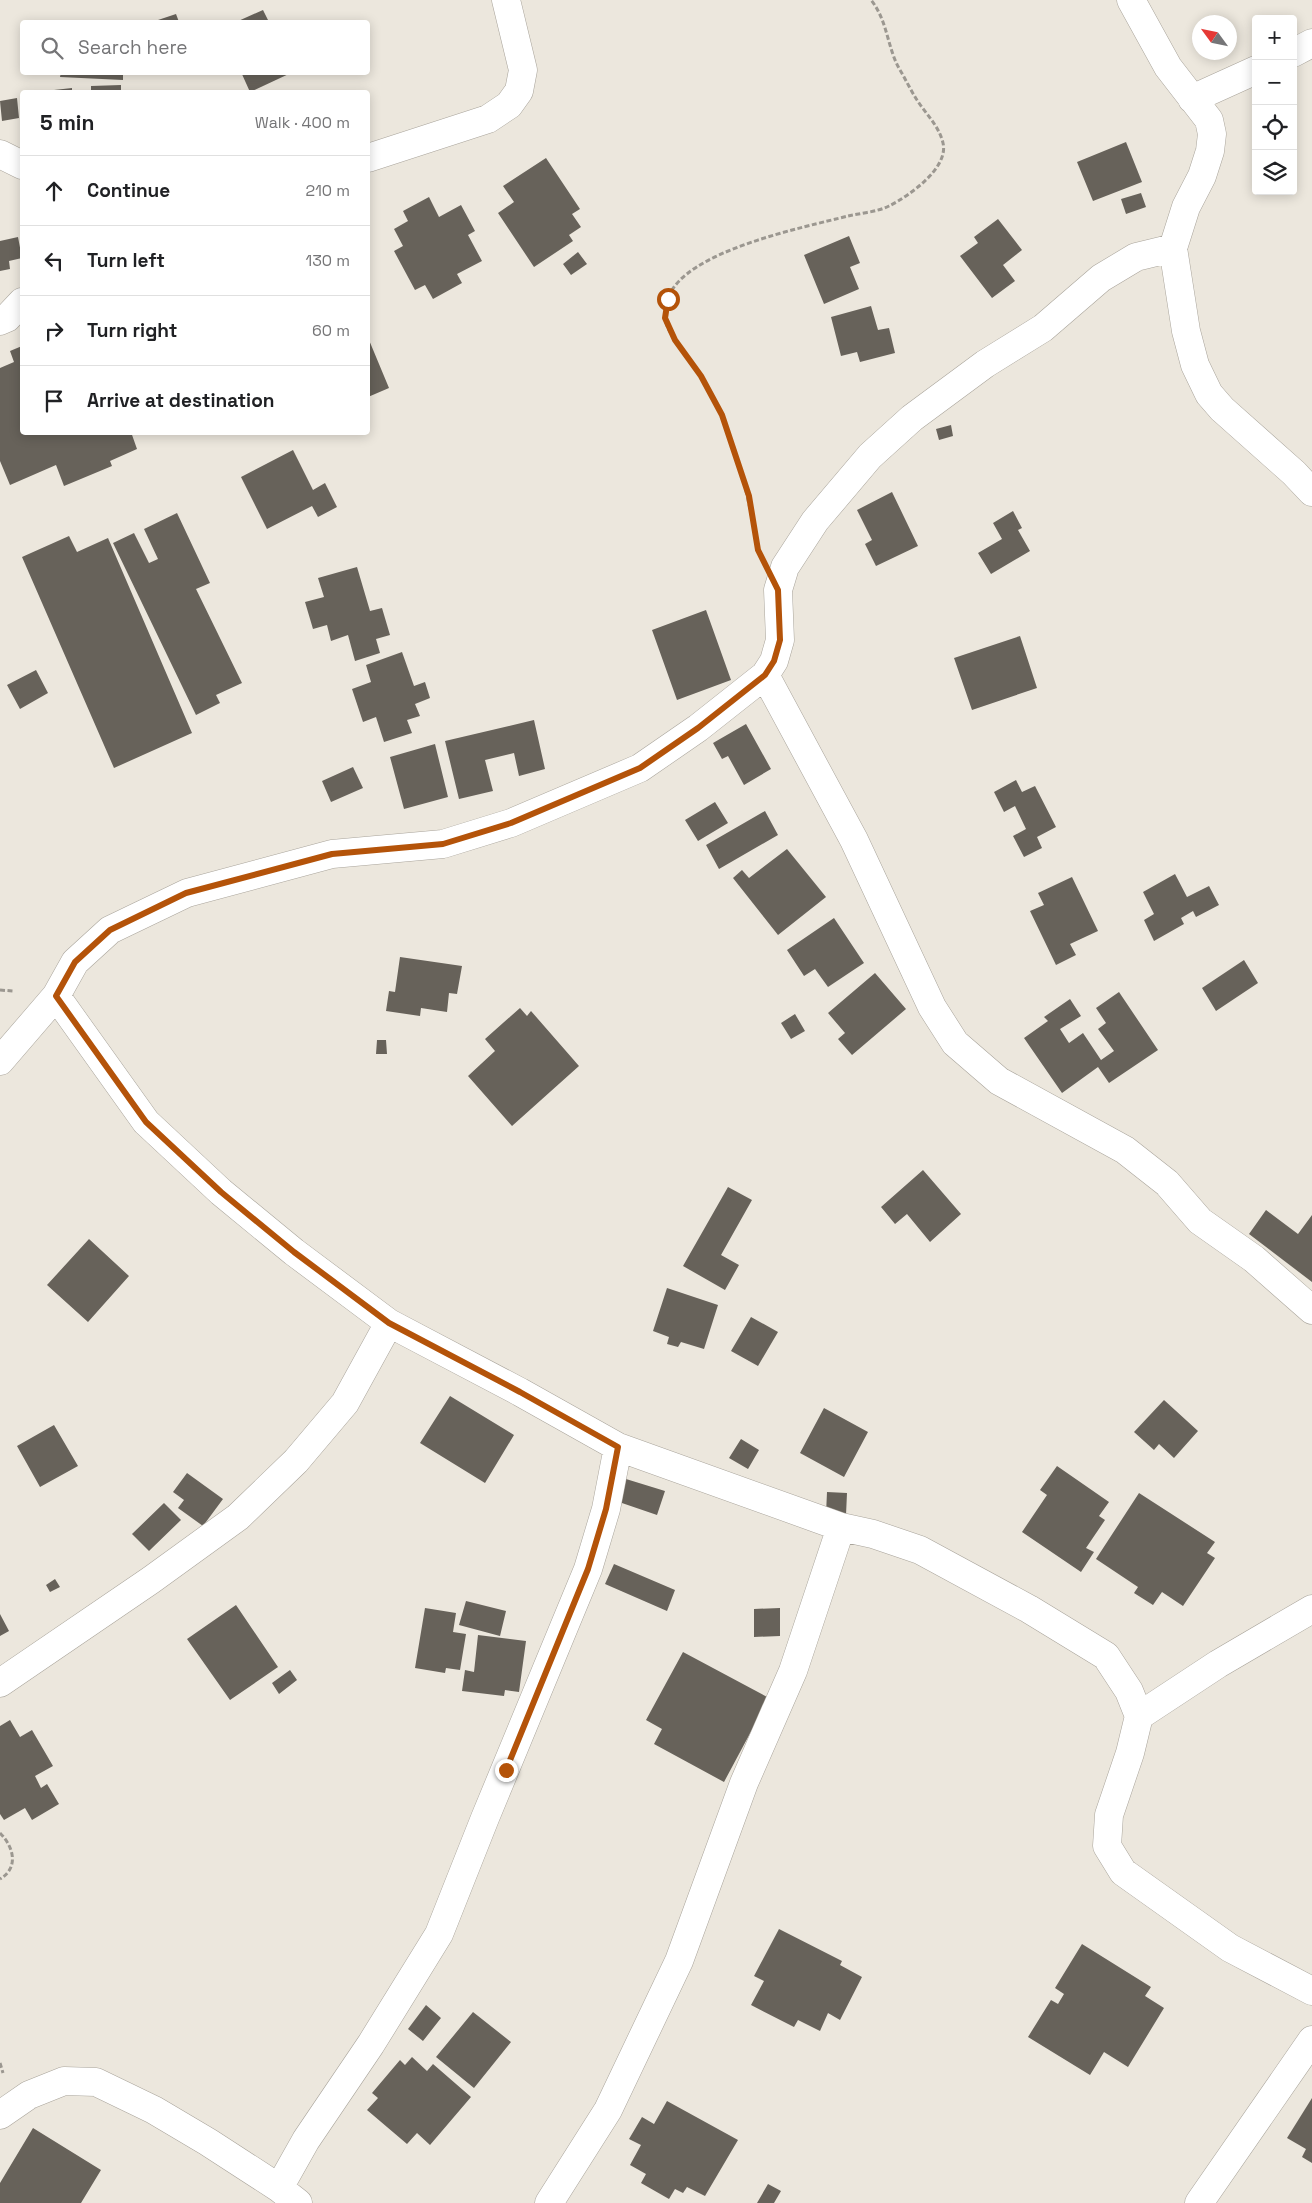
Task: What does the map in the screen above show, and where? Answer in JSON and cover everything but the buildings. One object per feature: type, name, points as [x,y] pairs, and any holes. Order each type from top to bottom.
[{"type":"street","points":[[370,157],[488,119],[509,105],[519,91],[523,70],[506,0]]},
{"type":"street","points":[[1131,0],[1168,67],[1209,120],[1212,134],[1210,151],[1202,176],[1186,207],[1173,248],[1186,331],[1195,364],[1209,394],[1238,424],[1294,473],[1312,492]]},
{"type":"street","points":[[1297,51],[1312,44]]},
{"type":"street","points":[[1192,98],[1252,72]]},
{"type":"street","points":[[0,154],[20,164]]},
{"type":"street","points":[[0,1061],[56,996],[75,962],[110,930],[186,893],[332,854],[443,844],[511,823],[640,768],[698,728],[765,675],[774,661],[780,640],[778,590],[785,567],[815,521],[870,456],[912,418],[985,364],[1043,328],[1101,278],[1136,257],[1173,248]]},
{"type":"street","points":[[0,321],[7,318],[20,304]]},
{"type":"street","points":[[765,675],[854,840],[932,1007],[954,1043],[998,1081],[1125,1150],[1167,1182],[1200,1221],[1254,1259],[1312,1310]]},
{"type":"street","points":[[56,996],[146,1122],[228,1198],[294,1252],[389,1323],[520,1392],[618,1447],[841,1527],[873,1534],[920,1550],[1029,1609],[1106,1656],[1129,1691],[1139,1716],[1130,1753],[1109,1815],[1107,1846],[1123,1872],[1230,1948],[1312,1991]]},
{"type":"street","points":[[0,1683],[152,1580],[238,1517],[296,1462],[345,1403],[389,1323]]},
{"type":"street","points":[[0,2115],[29,2095],[64,2081],[96,2082],[154,2110],[288,2195],[306,2140],[371,2044],[439,1934],[588,1569],[606,1509],[618,1447]]},
{"type":"street","points":[[549,2203],[608,2110],[679,1961],[744,1783],[793,1672],[841,1527]]},
{"type":"street","points":[[1139,1716],[1218,1664],[1312,1609]]},
{"type":"street","points":[[1199,2203],[1312,2040]]},
{"type":"path","points":[[778,590],[758,550],[749,496],[722,415],[701,376],[675,340],[665,318],[671,291],[686,275],[702,264],[741,244],[888,207],[920,185],[936,170],[942,155],[943,144],[937,127],[917,100],[894,60],[886,27],[871,0]]},
{"type":"path","points":[[0,1834],[8,1841],[13,1863],[7,1875],[0,1879]]},
{"type":"route","points":[[506,1770],[537,1690],[588,1569],[606,1509],[618,1447],[520,1392],[389,1323],[294,1252],[221,1192],[146,1122],[56,996],[75,962],[110,930],[186,893],[332,854],[443,844],[511,823],[640,768],[698,728],[765,675],[774,661],[780,640],[778,590],[758,550],[749,496],[722,415],[701,376],[675,340],[665,318],[668,299]]}]
